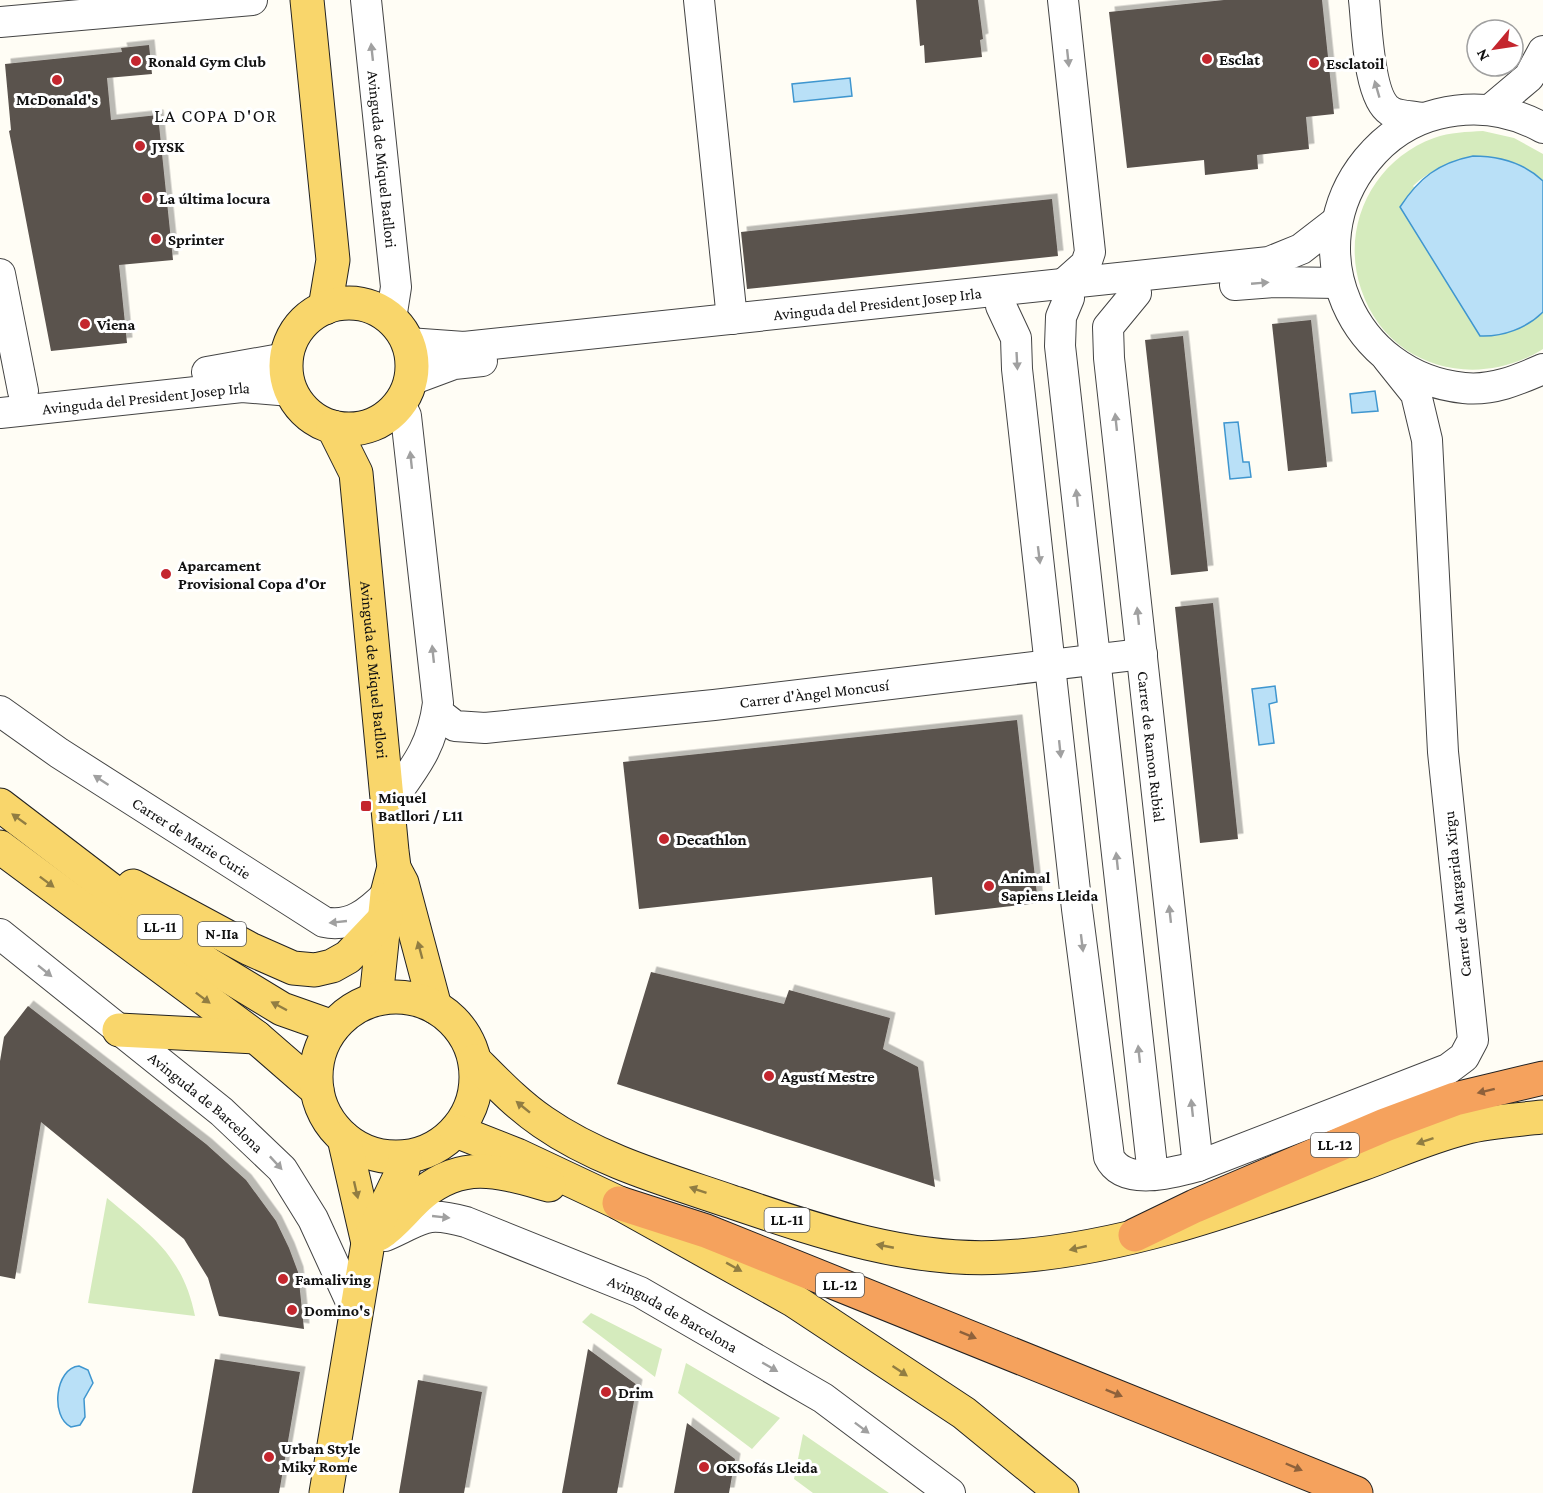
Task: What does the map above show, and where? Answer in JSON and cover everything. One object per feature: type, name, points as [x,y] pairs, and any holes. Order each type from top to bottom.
[{"type":"highway","name":"LL-12","points":[[1135,1235],[1195,1206],[1384,1125],[1455,1099],[1543,1078]]},
{"type":"highway","name":"LL-12","points":[[619,1203],[706,1231],[1356,1493]]},
{"type":"main road","points":[[307,0],[338,306]]},
{"type":"main road","points":[[338,306],[377,309],[400,331],[412,368],[405,392],[388,416],[374,424],[360,428],[333,427],[308,414],[291,391],[286,358],[291,340],[302,324],[338,306]]},
{"type":"main road","name":"Avinguda de Miquel Batllori","points":[[356,473],[374,424]]},
{"type":"main road","name":"Avinguda de Miquel Batllori","points":[[333,427],[356,473],[388,805],[389,893],[376,999]]},
{"type":"main road","name":"LL-11","points":[[0,806],[208,964],[282,1009],[333,1027]]},
{"type":"main road","name":"N-IIa","points":[[53,844],[250,949],[293,968],[315,970],[332,966],[348,957],[389,893]]},
{"type":"main road","name":"LL-11","points":[[0,847],[255,1037],[317,1090]]},
{"type":"main road","name":"Avinguda de Miquel Batllori","points":[[389,893],[402,883],[435,1007]]},
{"type":"main road","name":"LL-11","points":[[396,996],[416,999],[435,1007],[461,1029],[475,1061],[477,1080],[474,1098],[467,1116],[456,1131],[433,1149],[405,1157],[373,1154],[344,1138],[326,1116],[317,1090],[318,1057],[333,1027],[352,1009],[376,999],[396,996]]},
{"type":"main road","points":[[119,1030],[255,1037]]},
{"type":"main road","name":"LL-11","points":[[475,1061],[524,1108],[575,1141],[622,1163],[815,1229],[878,1245],[940,1255],[1002,1258],[1067,1251],[1224,1210],[1465,1127],[1543,1117]]},
{"type":"main road","points":[[456,1131],[517,1155],[619,1203],[793,1300],[964,1413],[1062,1493]]},
{"type":"main road","points":[[344,1138],[368,1242]]},
{"type":"main road","points":[[326,1493],[368,1242],[403,1170],[405,1157]]},
{"type":"main road","points":[[368,1242],[389,1228],[421,1195],[439,1181],[459,1172],[477,1170],[502,1174],[619,1203]]},
{"type":"street","points":[[0,21],[252,0]]},
{"type":"street","name":"Avinguda de Miquel Batllori","points":[[366,0],[400,331]]},
{"type":"street","points":[[699,0],[732,319]]},
{"type":"street","points":[[1063,0],[1090,252],[1086,264],[1068,290],[1061,317],[1060,346],[1153,1175]]},
{"type":"street","points":[[1364,0],[1372,70],[1381,102],[1391,112],[1421,118]]},
{"type":"street","points":[[1491,109],[1528,77],[1543,51]]},
{"type":"street","points":[[1543,128],[1526,118],[1491,109],[1460,109],[1421,118],[1382,142],[1352,178],[1336,222],[1334,253],[1338,283],[1357,325],[1388,359],[1424,379],[1465,388],[1510,384],[1543,369]]},
{"type":"street","name":"Avinguda del President Josep Irla","points":[[400,331],[464,347],[732,319],[1068,290],[1269,262],[1301,249],[1336,222]]},
{"type":"street","points":[[0,274],[11,393]]},
{"type":"street","name":"Avinguda del President Josep Irla","points":[[405,392],[454,364],[1001,306],[1068,290],[1136,293],[1273,282],[1338,283]]},
{"type":"street","name":"Carrer de Ramon Rubial","points":[[1136,293],[1108,327],[1198,1166]]},
{"type":"street","points":[[1001,306],[1016,338],[1077,909],[1108,1157],[1113,1166],[1121,1171],[1153,1175],[1198,1166]]},
{"type":"street","name":"Avinguda del President Josep Irla","points":[[11,393],[228,370],[286,358]]},
{"type":"street","name":"Carrer de Margarida Xirgu","points":[[1198,1166],[1448,1069],[1464,1057],[1473,1040],[1443,752],[1427,441],[1416,394],[1388,359]]},
{"type":"street","name":"Avinguda del President Josep Irla","points":[[0,413],[242,387],[291,391]]},
{"type":"street","name":"Carrer de Margarida Xirgu","points":[[1427,441],[1441,407],[1465,388]]},
{"type":"street","points":[[388,805],[427,749],[438,703],[405,392]]},
{"type":"street","name":"Carrer d'Àngel Moncusí","points":[[437,712],[455,726],[485,728],[680,709],[1051,667],[1142,654]]},
{"type":"street","name":"Carrer de Marie Curie","points":[[0,711],[59,753],[324,922],[341,923],[366,915],[389,893]]},
{"type":"street","name":"Carrer d'Àngel Moncusí","points":[[427,749],[449,738],[471,734],[485,728]]},
{"type":"street","name":"Avinguda de Barcelona","points":[[6,947],[119,1030],[222,1112],[282,1169],[313,1219],[357,1315]]},
{"type":"street","name":"Avinguda de Barcelona","points":[[368,1242],[423,1217],[440,1215],[466,1222],[640,1292],[823,1398],[950,1493]]},
{"type":"green space","points":[[1483,131],[1514,138],[1543,154],[1543,181],[1512,162],[1495,158],[1477,158],[1443,166],[1413,186],[1537,318],[1543,312],[1543,349],[1517,362],[1490,368],[1463,369],[1437,364],[1412,354],[1391,338],[1374,316],[1361,289],[1356,266],[1355,242],[1359,220],[1367,198],[1379,179],[1394,162],[1412,148],[1434,138],[1452,133]]},
{"type":"green space","points":[[107,1198],[163,1248],[182,1277],[190,1295],[195,1316],[88,1303]]},
{"type":"green space","points":[[591,1313],[662,1349],[655,1377],[582,1322]]},
{"type":"green space","points":[[686,1363],[780,1418],[752,1449],[678,1393]]},
{"type":"green space","points":[[803,1434],[889,1493],[813,1493],[794,1479]]},
{"type":"water","points":[[850,78],[852,96],[794,102],[792,84]]},
{"type":"water","points":[[1473,156],[1492,157],[1511,162],[1528,170],[1543,181],[1543,312],[1522,327],[1489,336],[1480,336],[1400,207],[1414,188],[1430,173],[1450,163]]},
{"type":"water","points":[[1375,391],[1378,411],[1352,413],[1350,394]]},
{"type":"water","points":[[1238,422],[1243,462],[1249,462],[1251,477],[1230,479],[1224,423]]},
{"type":"water","points":[[1275,686],[1277,702],[1269,704],[1274,743],[1259,745],[1252,689]]},
{"type":"water","points":[[79,1366],[88,1370],[93,1383],[84,1399],[85,1417],[80,1425],[71,1427],[64,1422],[60,1414],[58,1394],[65,1375],[71,1369]]},
{"type":"building","points":[[916,0],[978,0],[983,39],[980,40],[982,57],[925,63],[924,45],[920,46]]},
{"type":"building","name":"Esclat","points":[[1224,0],[1322,0],[1334,114],[1306,117],[1309,149],[1257,155],[1258,169],[1205,175],[1204,160],[1127,168],[1109,12]]},
{"type":"building","points":[[149,45],[152,74],[107,78],[111,120],[158,115],[173,260],[119,265],[127,343],[51,351],[9,131],[11,130],[5,64],[122,52],[121,48]]},
{"type":"building","points":[[1052,199],[1058,256],[747,289],[741,232]]},
{"type":"building","points":[[1311,320],[1327,467],[1288,471],[1272,324]]},
{"type":"building","points":[[1183,336],[1208,571],[1171,575],[1145,340]]},
{"type":"building","points":[[1213,603],[1238,839],[1200,843],[1175,607]]},
{"type":"building","points":[[1017,720],[1038,903],[935,915],[932,877],[639,909],[623,762]]},
{"type":"building","name":"Agustí Mestre","points":[[651,972],[784,1004],[789,990],[890,1018],[883,1049],[918,1067],[935,1187],[617,1084]]},
{"type":"building","points":[[28,1006],[206,1144],[246,1180],[276,1221],[289,1248],[298,1272],[304,1329],[219,1316],[208,1278],[184,1239],[41,1122],[15,1279],[0,1276],[0,1061],[4,1037]]},
{"type":"building","points":[[588,1349],[637,1385],[617,1493],[562,1493]]},
{"type":"building","points":[[215,1359],[300,1372],[279,1493],[192,1493]]},
{"type":"building","points":[[418,1380],[482,1392],[464,1493],[399,1493]]},
{"type":"building","points":[[687,1423],[735,1459],[729,1493],[674,1493]]},
{"type":"place","name":"Esclat","points":[[1207,59]]},
{"type":"place","name":"Ronald Gym Club","points":[[136,61]]},
{"type":"place","name":"Esclatoil","points":[[1314,63]]},
{"type":"place","name":"McDonald's","points":[[57,80]]},
{"type":"place","name":"JYSK","points":[[140,146]]},
{"type":"place","name":"La última locura","points":[[147,198]]},
{"type":"place","name":"Sprinter","points":[[156,239]]},
{"type":"place","name":"Viena","points":[[85,324]]},
{"type":"place","name":"Aparcament Provisional Copa d'Or","points":[[166,574]]},
{"type":"place","name":"Miquel Batllori / L11","points":[[366,806]]},
{"type":"place","name":"Decathlon","points":[[664,839]]},
{"type":"place","name":"Animal Sapiens Lleida","points":[[989,886]]},
{"type":"place","name":"Agustí Mestre","points":[[769,1076]]},
{"type":"place","name":"Famaliving","points":[[283,1279]]},
{"type":"place","name":"Domino's","points":[[292,1310]]},
{"type":"place","name":"Drim","points":[[606,1392]]},
{"type":"place","name":"Urban Style Miky Rome","points":[[269,1457]]},
{"type":"place","name":"OKSofás Lleida","points":[[704,1467]]},
{"type":"district","name":"LA COPA D'OR","points":[[216,116]]}]
